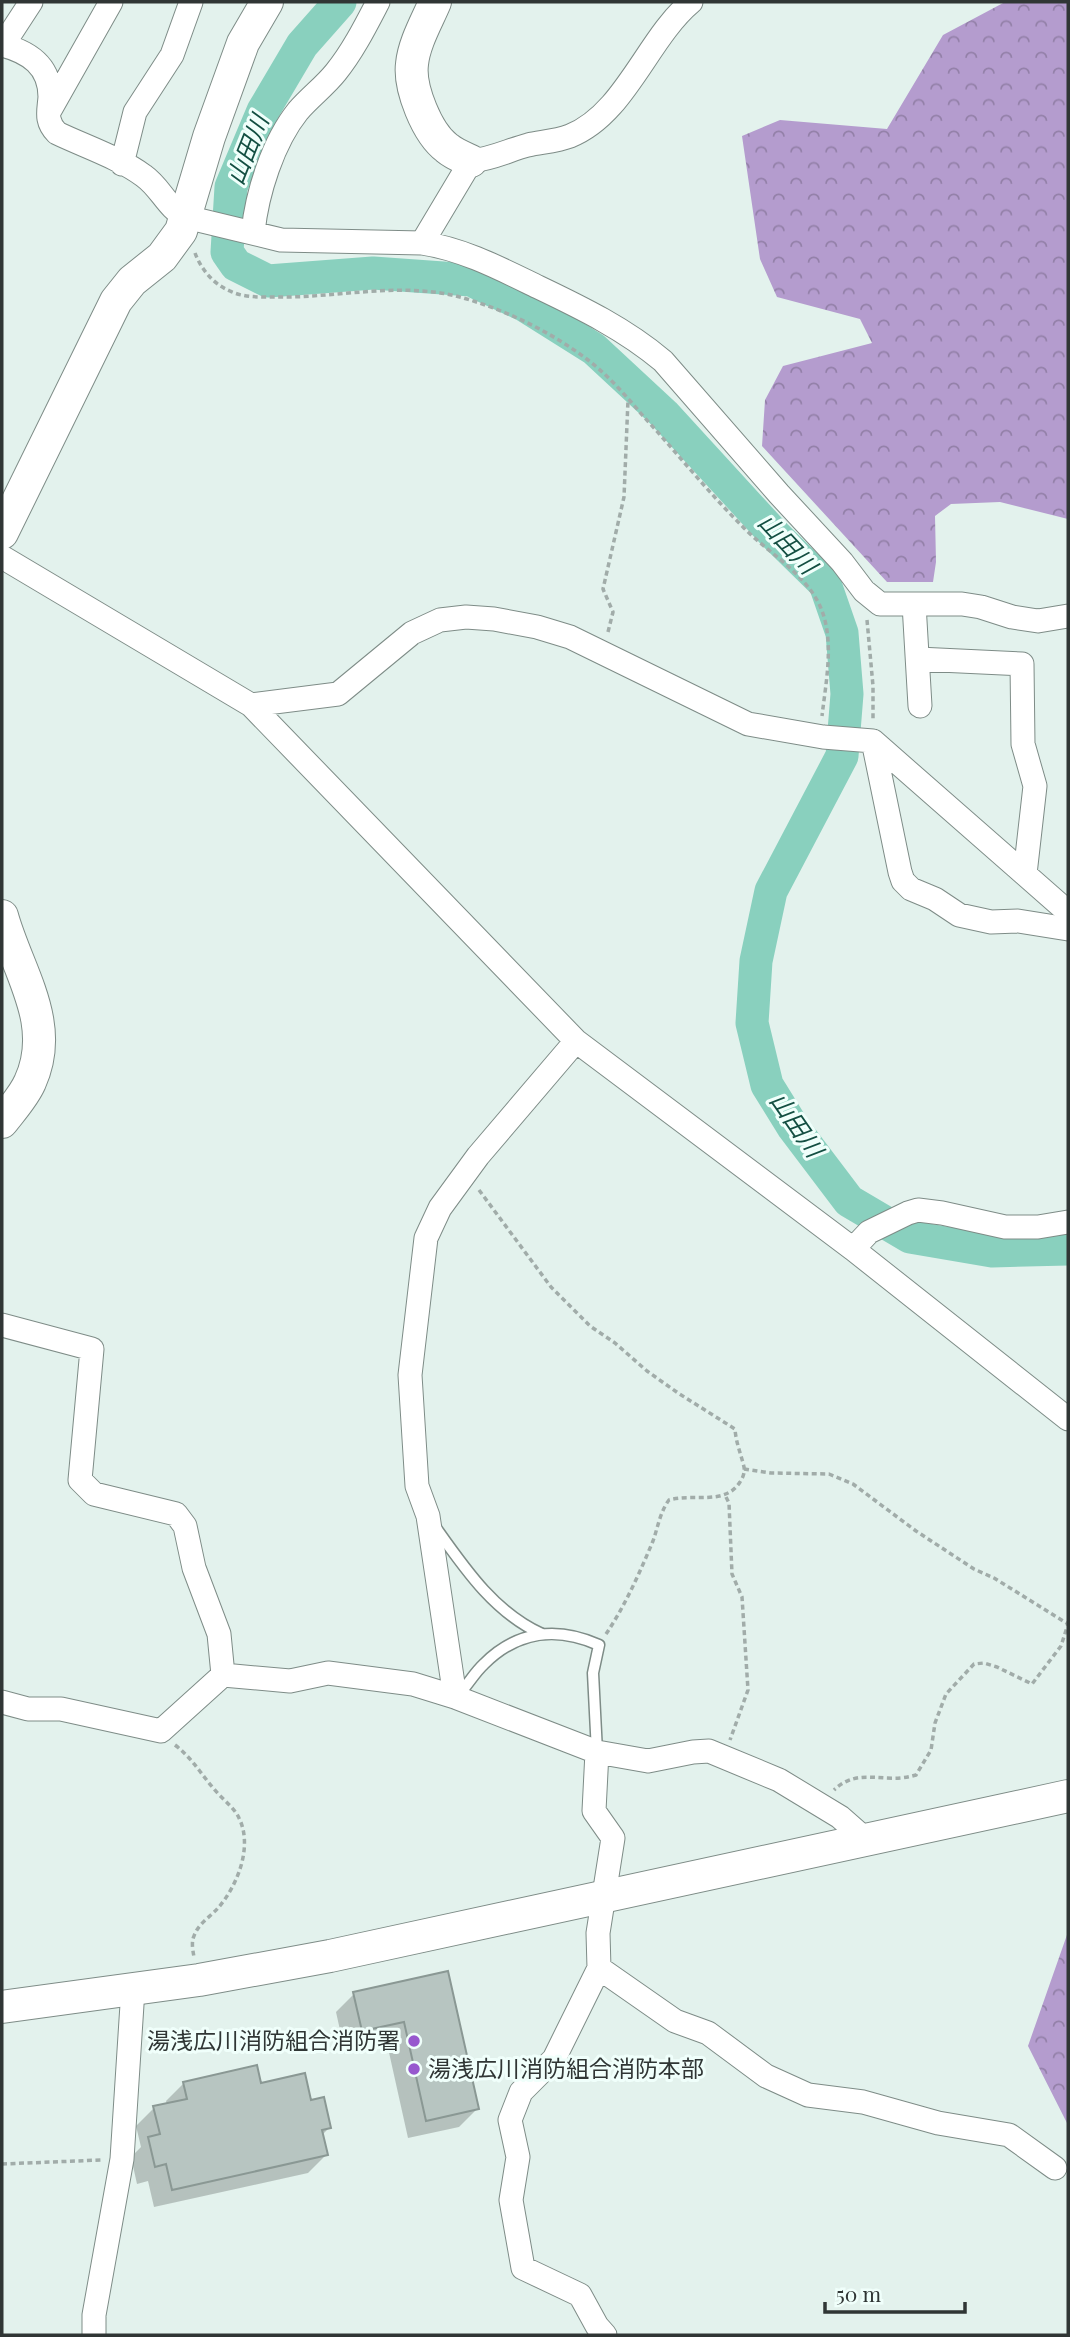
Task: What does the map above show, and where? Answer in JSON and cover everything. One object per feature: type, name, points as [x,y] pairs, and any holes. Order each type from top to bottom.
[{"type":"street","points":[[31,2],[2,45],[25,52],[41,66],[48,81],[48,121],[57,133],[147,178],[175,212],[193,219],[281,240],[422,243],[458,250],[525,280],[611,323],[641,342],[683,383],[864,590],[880,604],[962,604],[1038,621],[1068,616]]},
{"type":"street","points":[[48,113],[111,2]]},
{"type":"street","points":[[122,164],[135,113],[172,55],[191,2]]},
{"type":"street","points":[[2,533],[116,301],[132,281],[167,251],[193,219],[209,137],[243,43],[267,2]]},
{"type":"street","points":[[248,231],[256,201],[274,155],[296,113],[337,72],[378,2]]},
{"type":"street","points":[[435,2],[412,61],[414,85],[420,107],[444,146],[471,161],[554,140],[583,129],[609,107],[658,38],[691,2]]},
{"type":"street","points":[[422,243],[471,161]]},
{"type":"street","points":[[2,557],[251,705],[576,1041],[853,1249],[1068,1419]]},
{"type":"street","points":[[915,604],[920,706]]},
{"type":"street","points":[[251,705],[338,694],[426,624],[451,618],[494,619],[537,628],[570,637],[748,724],[821,737],[870,741],[1068,912]]},
{"type":"street","points":[[918,659],[1022,664],[1023,744],[1035,786],[1025,874]]},
{"type":"street","points":[[870,741],[903,881],[959,915],[991,922],[1018,920],[1068,929]]},
{"type":"street","points":[[2,916],[16,959],[33,996],[40,1032],[36,1064],[30,1083],[2,1122]]},
{"type":"street","points":[[456,1697],[428,1516],[418,1486],[410,1375],[426,1238],[440,1208],[466,1172],[576,1041]]},
{"type":"street","points":[[853,1249],[869,1233],[918,1210],[1005,1227],[1038,1227],[1068,1222]]},
{"type":"street","points":[[2,1325],[92,1349],[80,1480],[94,1494],[176,1514],[185,1525],[194,1568],[219,1634],[223,1675]]},
{"type":"street","points":[[2,1702],[28,1709],[61,1709],[161,1731],[223,1675],[290,1681],[328,1673],[413,1684],[456,1697],[597,1752],[648,1761],[709,1751],[779,1780],[840,1817],[865,1839]]},
{"type":"street","points":[[597,1752],[594,1811],[613,1838],[598,1933],[599,1968],[554,2059],[521,2092],[510,2120],[518,2157],[511,2200],[523,2268],[580,2295],[597,2326],[606,2335]]},
{"type":"street","points":[[2,2007],[199,1980],[330,1956],[606,1894],[1068,1796]]},
{"type":"street","points":[[599,1968],[675,2021],[708,2033],[766,2076],[808,2095],[863,2102],[938,2123],[1009,2135],[1055,2168]]},
{"type":"street","points":[[94,2335],[94,2315],[122,2160],[133,1989]]},
{"type":"lane","points":[[428,1516],[464,1566],[504,1612],[541,1634]]},
{"type":"lane","points":[[456,1697],[483,1665],[526,1636],[567,1634],[599,1645],[595,1656],[593,1687],[597,1752]]},
{"type":"path","points":[[195,253],[199,263],[218,284],[230,292],[247,296],[320,297],[378,291],[432,292],[477,302],[525,323],[590,361],[628,398],[742,526],[816,597],[821,608],[827,642],[821,737]]},
{"type":"path","points":[[599,652],[613,612],[603,589],[624,497],[628,398]]},
{"type":"path","points":[[864,590],[873,687],[870,741]]},
{"type":"path","points":[[466,1172],[551,1286],[590,1326],[615,1343],[647,1371],[735,1429],[744,1469],[742,1479],[734,1492],[726,1497],[681,1497],[669,1500],[625,1601],[599,1645]]},
{"type":"path","points":[[744,1469],[771,1473],[829,1474],[853,1484],[962,1561],[1068,1624],[1061,1646],[1032,1685],[984,1663],[974,1664],[946,1694],[935,1723],[931,1750],[915,1775],[904,1779],[853,1777],[841,1783],[820,1804]]},
{"type":"path","points":[[723,1758],[747,1690],[742,1597],[732,1574],[729,1503],[726,1497]]},
{"type":"path","points":[[161,1731],[202,1771],[214,1789],[238,1815],[244,1828],[245,1842],[237,1880],[219,1906],[200,1925],[193,1938],[199,1980]]},
{"type":"path","points":[[2,2164],[122,2160]]},
{"type":"green space","points":[[1005,2],[1068,2],[1068,519],[1000,502],[951,504],[935,516],[936,562],[933,582],[887,582],[762,446],[765,400],[783,366],[872,343],[860,319],[777,297],[760,259],[742,136],[780,120],[887,129],[943,35]]},
{"type":"green space","points":[[1068,1932],[1068,2125],[1028,2046]]},
{"type":"building","points":[[448,1971],[479,2109],[426,2121],[404,2022],[362,2031],[353,1992]]},
{"type":"building","points":[[257,2065],[261,2083],[305,2073],[311,2100],[324,2097],[331,2128],[322,2130],[328,2155],[172,2190],[166,2164],[155,2167],[148,2137],[160,2134],[153,2106],[187,2099],[183,2082]]},
{"type":"waterway","name":"山田川","points":[[340,2],[302,45],[263,111],[231,187],[227,252],[236,265],[268,281],[373,273],[471,280],[524,305],[594,349],[664,414],[774,534],[825,584],[842,633],[847,694],[842,756],[771,891],[756,961],[752,1023],[767,1085],[793,1127],[849,1201],[910,1237],[992,1251],[1068,1249]]},
{"type":"place","name":"湯浅広川消防組合消防署","points":[[414,2041]]},
{"type":"place","name":"湯浅広川消防組合消防本部","points":[[414,2069]]}]
